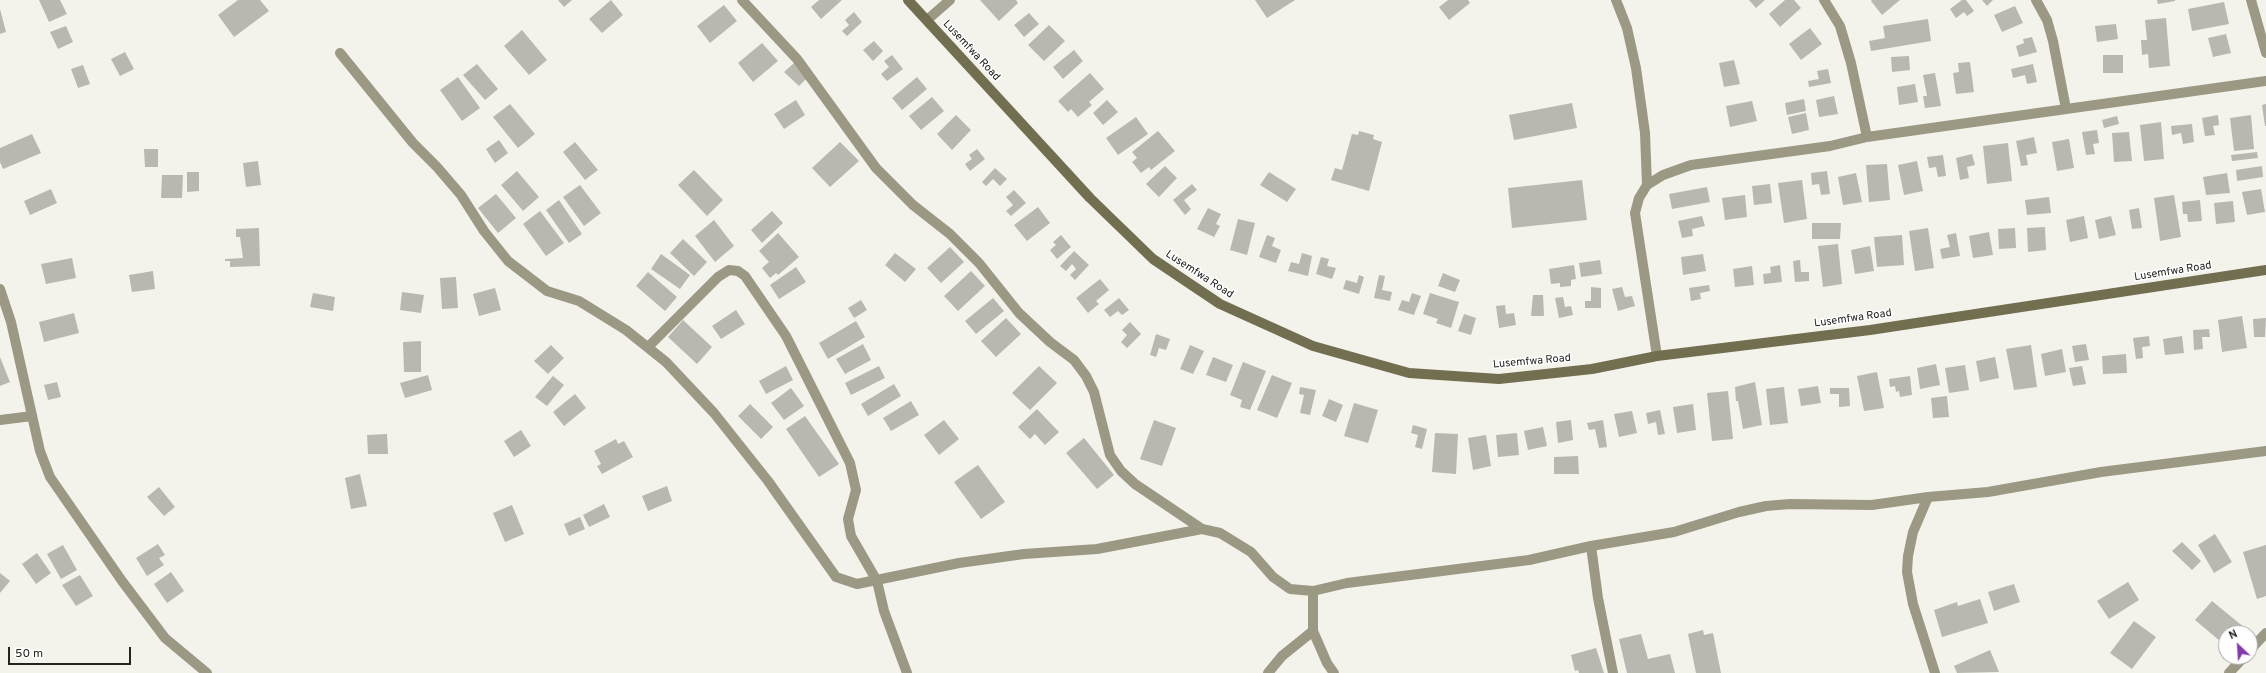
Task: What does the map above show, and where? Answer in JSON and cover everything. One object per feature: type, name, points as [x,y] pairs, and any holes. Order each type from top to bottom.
[{"type":"street","points":[[742,0],[797,59],[876,168],[913,205],[950,234],[979,263],[1019,313],[1050,342],[1074,360],[1086,376],[1094,392],[1110,455],[1121,471],[1135,484],[1202,529],[1220,533],[1251,552],[1273,577],[1290,589],[1313,591],[1375,578],[1529,560],[1591,546],[1674,532],[1739,512],[1766,506],[1790,504],[1872,505],[1928,497],[1988,492],[2101,472],[2266,451]]},
{"type":"street","name":"Lusemfwa Road","points":[[908,0],[1090,198],[1153,260],[1220,304],[1313,346],[1409,373],[1499,379],[1592,369],[1657,356],[1870,330],[2266,270]]},
{"type":"street","points":[[927,20],[950,0]]},
{"type":"street","points":[[1616,0],[1626,28],[1636,68],[1645,132],[1647,185]]},
{"type":"street","points":[[1824,0],[1840,26],[1851,63],[1867,137]]},
{"type":"street","points":[[2036,0],[2047,20],[2053,41],[2066,109]]},
{"type":"street","points":[[2251,0],[2266,53]]},
{"type":"street","points":[[340,53],[413,143],[437,167],[461,196],[484,231],[508,261],[548,291],[579,300],[626,330],[666,362],[714,412],[768,481],[836,577],[857,584],[958,563],[1024,554],[1097,549],[1202,529]]},
{"type":"street","points":[[1657,356],[1635,213],[1639,198],[1647,185],[1663,175],[1692,165],[1830,146],[1867,137],[2266,81]]},
{"type":"street","points":[[648,347],[718,277],[729,270],[738,270],[746,276],[786,336],[850,463],[856,490],[848,519],[852,536],[877,581],[884,611],[907,673]]},
{"type":"street","points":[[0,289],[11,322],[32,416],[50,477],[67,505],[165,638],[206,673]]},
{"type":"street","points":[[0,420],[32,416]]},
{"type":"street","points":[[1928,497],[1913,532],[1908,556],[1907,572],[1913,604],[1935,673]]},
{"type":"street","points":[[1591,546],[1598,598],[1613,673]]},
{"type":"street","points":[[1313,591],[1313,631],[1326,663],[1334,673]]},
{"type":"street","points":[[1268,673],[1282,656],[1313,631]]},
{"type":"street","points":[[2258,642],[2266,633]]},
{"type":"street","points":[[2229,673],[2236,665]]},
{"type":"building","points":[[39,0],[60,0],[67,14],[49,22]]},
{"type":"building","points":[[238,0],[260,0],[269,11],[234,37],[218,15]]},
{"type":"building","points":[[558,0],[572,0],[564,7]]},
{"type":"building","points":[[611,0],[623,15],[602,33],[589,19]]},
{"type":"building","points":[[819,0],[842,0],[821,19],[811,7]]},
{"type":"building","points":[[980,0],[1016,0],[1018,3],[999,21]]},
{"type":"building","points":[[1255,0],[1295,0],[1267,18]]},
{"type":"building","points":[[1448,0],[1468,0],[1470,3],[1449,20],[1439,7]]},
{"type":"building","points":[[1749,0],[1765,0],[1756,8]]},
{"type":"building","points":[[1785,0],[1794,0],[1801,8],[1780,27],[1769,14]]},
{"type":"building","points":[[1872,0],[1900,0],[1882,15],[1871,1]]},
{"type":"building","points":[[1962,0],[1966,0],[1974,11],[1967,16],[1964,12],[1956,18],[1950,9]]},
{"type":"building","points":[[1982,0],[1993,0],[1987,6]]},
{"type":"building","points":[[2157,0],[2175,0],[2175,1],[2158,4]]},
{"type":"building","points":[[2224,2],[2229,24],[2192,31],[2188,9]]},
{"type":"building","points":[[724,5],[737,21],[710,43],[697,26]]},
{"type":"building","points":[[2015,6],[2023,23],[2002,32],[1994,15]]},
{"type":"building","points":[[0,9],[6,32],[0,34]]},
{"type":"building","points":[[854,12],[862,22],[847,36],[842,31],[849,25],[845,20]]},
{"type":"building","points":[[1029,13],[1039,24],[1024,37],[1014,25]]},
{"type":"building","points":[[2166,18],[2170,66],[2149,68],[2148,54],[2142,55],[2141,40],[2147,40],[2145,20]]},
{"type":"building","points":[[1928,19],[1931,41],[1871,51],[1869,41],[1885,38],[1883,26]]},
{"type":"building","points":[[2116,24],[2118,39],[2097,42],[2095,26]]},
{"type":"building","points":[[1049,25],[1065,41],[1044,61],[1028,45]]},
{"type":"building","points":[[66,26],[73,42],[58,49],[50,32]]},
{"type":"building","points":[[1810,28],[1822,44],[1801,60],[1789,44]]},
{"type":"building","points":[[522,30],[547,60],[529,75],[504,46]]},
{"type":"building","points":[[2226,34],[2231,53],[2213,57],[2208,38]]},
{"type":"building","points":[[2032,37],[2037,52],[2019,57],[2016,46],[2024,43],[2023,39]]},
{"type":"building","points":[[874,41],[883,51],[873,61],[863,50]]},
{"type":"building","points":[[762,43],[778,61],[753,82],[738,63]]},
{"type":"building","points":[[1074,50],[1083,61],[1063,79],[1053,67]]},
{"type":"building","points":[[125,52],[134,69],[120,76],[111,59]]},
{"type":"building","points":[[892,55],[903,69],[887,81],[881,74],[889,67],[884,61]]},
{"type":"building","points":[[2103,55],[2123,55],[2123,73],[2103,73]]},
{"type":"building","points":[[1909,56],[1910,70],[1892,72],[1891,57]]},
{"type":"building","points":[[1734,60],[1740,84],[1724,87],[1719,63]]},
{"type":"building","points":[[1970,62],[1974,92],[1956,94],[1953,73],[1959,72],[1958,63]]},
{"type":"building","points":[[794,63],[808,77],[799,86],[784,72]]},
{"type":"building","points":[[477,64],[498,89],[485,100],[463,75]]},
{"type":"building","points":[[2033,64],[2037,82],[2027,84],[2025,75],[2013,78],[2011,69]]},
{"type":"building","points":[[83,65],[90,84],[78,88],[71,69]]},
{"type":"building","points":[[1828,69],[1831,83],[1809,87],[1808,81],[1819,79],[1817,71]]},
{"type":"building","points":[[1090,73],[1104,89],[1089,102],[1092,105],[1078,117],[1071,109],[1068,112],[1058,101]]},
{"type":"building","points":[[1935,73],[1941,106],[1925,108],[1923,96],[1927,96],[1923,75]]},
{"type":"building","points":[[458,77],[480,108],[462,121],[440,90]]},
{"type":"building","points":[[917,77],[927,89],[902,110],[892,98]]},
{"type":"building","points":[[1915,84],[1918,102],[1899,105],[1897,87]]},
{"type":"building","points":[[1834,96],[1838,114],[1819,117],[1816,100]]},
{"type":"building","points":[[932,97],[944,111],[921,130],[909,116]]},
{"type":"building","points":[[1804,99],[1806,111],[1787,115],[1785,103]]},
{"type":"building","points":[[796,100],[805,115],[784,129],[774,114]]},
{"type":"building","points":[[1107,100],[1118,112],[1103,125],[1093,113]]},
{"type":"building","points":[[1752,101],[1757,121],[1730,127],[1726,106]]},
{"type":"building","points":[[1572,103],[1577,128],[1514,140],[1509,115]]},
{"type":"building","points":[[510,104],[535,134],[518,148],[493,117]]},
{"type":"building","points":[[2266,104],[2266,126],[2265,126],[2262,105]]},
{"type":"building","points":[[1806,113],[1809,130],[1792,134],[1788,117]]},
{"type":"building","points":[[956,115],[971,130],[952,150],[937,134]]},
{"type":"building","points":[[2218,115],[2219,125],[2213,126],[2215,135],[2205,136],[2202,118]]},
{"type":"building","points":[[2251,115],[2254,149],[2234,151],[2230,118]]},
{"type":"building","points":[[2117,116],[2119,124],[2104,128],[2102,120]]},
{"type":"building","points":[[1136,117],[1148,134],[1118,155],[1106,138]]},
{"type":"building","points":[[2161,122],[2164,159],[2144,161],[2140,125]]},
{"type":"building","points":[[2192,124],[2194,142],[2183,144],[2181,133],[2172,135],[2171,126]]},
{"type":"building","points":[[2097,130],[2099,143],[2093,144],[2095,154],[2086,155],[2082,132]]},
{"type":"building","points":[[1158,131],[1175,151],[1151,170],[1149,167],[1141,173],[1132,162],[1137,158],[1132,152]]},
{"type":"building","points":[[1359,131],[1374,135],[1373,139],[1382,142],[1369,191],[1331,180],[1335,168],[1342,170],[1352,134],[1358,135]]},
{"type":"building","points":[[2129,132],[2132,161],[2114,162],[2112,133]]},
{"type":"building","points":[[32,134],[41,153],[3,169],[0,162],[0,148]]},
{"type":"building","points":[[2034,137],[2037,153],[2026,155],[2028,165],[2021,166],[2016,141]]},
{"type":"building","points":[[2069,139],[2074,168],[2057,171],[2052,142]]},
{"type":"building","points":[[499,140],[508,153],[495,163],[486,149]]},
{"type":"building","points":[[575,142],[598,170],[585,180],[563,152]]},
{"type":"building","points":[[840,142],[859,161],[830,187],[812,168]]},
{"type":"building","points":[[2008,143],[2012,181],[1987,184],[1983,146]]},
{"type":"building","points":[[144,149],[158,149],[158,167],[145,167]]},
{"type":"building","points":[[977,149],[985,159],[970,171],[965,164],[972,159],[969,155]]},
{"type":"building","points":[[2257,152],[2258,158],[2232,161],[2231,155]]},
{"type":"building","points":[[1972,154],[1975,165],[1967,167],[1969,178],[1960,180],[1956,158]]},
{"type":"building","points":[[1943,155],[1946,176],[1938,177],[1936,167],[1929,168],[1927,157]]},
{"type":"building","points":[[258,161],[261,185],[246,187],[243,163]]},
{"type":"building","points":[[1917,161],[1923,191],[1904,195],[1898,165]]},
{"type":"building","points":[[1887,164],[1890,200],[1869,202],[1866,165]]},
{"type":"building","points":[[1165,166],[1177,178],[1159,197],[1146,184]]},
{"type":"building","points":[[2262,166],[2263,177],[2237,181],[2236,170]]},
{"type":"building","points":[[995,168],[1007,179],[1000,186],[993,179],[986,186],[982,182]]},
{"type":"building","points":[[694,170],[723,200],[707,216],[678,185]]},
{"type":"building","points":[[517,171],[539,197],[523,211],[501,185]]},
{"type":"building","points":[[1827,171],[1830,194],[1821,195],[1819,184],[1812,185],[1811,173]]},
{"type":"building","points":[[187,172],[199,172],[199,191],[187,192]]},
{"type":"building","points":[[1269,172],[1296,189],[1287,202],[1260,185]]},
{"type":"building","points":[[1856,173],[1862,202],[1843,205],[1838,177]]},
{"type":"building","points":[[2227,173],[2230,193],[2206,195],[2203,177]]},
{"type":"building","points":[[162,175],[183,175],[182,198],[161,198]]},
{"type":"building","points":[[1582,180],[1587,220],[1512,228],[1508,188]]},
{"type":"building","points":[[1802,180],[1807,219],[1784,223],[1778,183]]},
{"type":"building","points":[[1192,184],[1197,190],[1184,200],[1191,209],[1185,215],[1173,200]]},
{"type":"building","points":[[1770,184],[1772,203],[1754,205],[1752,186]]},
{"type":"building","points":[[580,185],[601,213],[584,226],[563,197]]},
{"type":"building","points":[[1707,187],[1710,202],[1672,209],[1669,194]]},
{"type":"building","points":[[51,189],[57,203],[30,215],[24,201]]},
{"type":"building","points":[[2261,189],[2265,212],[2247,215],[2242,192]]},
{"type":"building","points":[[1014,190],[1026,203],[1011,216],[1006,211],[1013,205],[1006,197]]},
{"type":"building","points":[[496,194],[516,218],[498,233],[478,208]]},
{"type":"building","points":[[1745,195],[1747,217],[1725,220],[1722,198]]},
{"type":"building","points":[[2174,195],[2181,237],[2160,241],[2154,198]]},
{"type":"building","points":[[2049,197],[2051,213],[2027,215],[2025,200]]},
{"type":"building","points":[[559,200],[582,234],[569,243],[546,210]]},
{"type":"building","points":[[2200,200],[2202,221],[2188,222],[2187,214],[2183,214],[2182,202]]},
{"type":"building","points":[[2233,201],[2235,222],[2216,224],[2214,203]]},
{"type":"building","points":[[1038,207],[1050,223],[1027,241],[1014,225]]},
{"type":"building","points":[[1208,208],[1221,214],[1216,224],[1220,226],[1214,237],[1197,229]]},
{"type":"building","points":[[2139,208],[2142,228],[2132,229],[2129,210]]},
{"type":"building","points":[[540,211],[564,243],[546,256],[523,224]]},
{"type":"building","points":[[772,211],[783,223],[762,243],[751,230]]},
{"type":"building","points":[[1702,216],[1705,226],[1692,229],[1693,236],[1682,238],[1678,221]]},
{"type":"building","points":[[2084,216],[2088,238],[2070,242],[2066,220]]},
{"type":"building","points":[[2111,216],[2116,235],[2099,239],[2095,220]]},
{"type":"building","points":[[1238,219],[1255,223],[1247,255],[1230,250]]},
{"type":"building","points":[[714,220],[734,246],[715,262],[695,236]]},
{"type":"building","points":[[1812,223],[1841,223],[1840,239],[1812,239]]},
{"type":"building","points":[[2045,227],[2046,250],[2028,252],[2027,228]]},
{"type":"building","points":[[259,228],[260,266],[230,267],[230,261],[225,261],[225,259],[243,258],[240,237],[236,237],[236,229]]},
{"type":"building","points":[[1928,228],[1934,268],[1915,271],[1909,231]]},
{"type":"building","points":[[2015,228],[2016,248],[1999,249],[1998,229]]},
{"type":"building","points":[[1989,232],[1993,255],[1973,258],[1969,236]]},
{"type":"building","points":[[778,233],[799,257],[778,275],[776,273],[770,278],[762,268],[769,262],[759,251]]},
{"type":"building","points":[[1956,233],[1960,256],[1942,259],[1940,249],[1950,247],[1947,235]]},
{"type":"building","points":[[1061,235],[1071,247],[1057,259],[1050,250],[1056,245],[1053,242]]},
{"type":"building","points":[[1267,235],[1275,238],[1272,246],[1281,250],[1276,263],[1259,257]]},
{"type":"building","points":[[1902,235],[1904,265],[1877,267],[1874,237]]},
{"type":"building","points":[[683,239],[707,262],[694,276],[670,253]]},
{"type":"building","points":[[1838,244],[1842,284],[1823,287],[1818,246]]},
{"type":"building","points":[[1870,246],[1874,271],[1855,274],[1851,250]]},
{"type":"building","points":[[950,247],[964,262],[941,283],[927,268]]},
{"type":"building","points":[[1074,251],[1089,265],[1075,280],[1070,275],[1076,269],[1072,264],[1066,271],[1060,266]]},
{"type":"building","points":[[895,253],[916,269],[905,282],[885,265]]},
{"type":"building","points":[[1302,253],[1312,256],[1308,276],[1288,271],[1291,262],[1299,264]]},
{"type":"building","points":[[661,254],[690,275],[680,289],[651,269]]},
{"type":"building","points":[[1703,254],[1706,271],[1683,275],[1681,257]]},
{"type":"building","points":[[1321,257],[1329,259],[1327,266],[1336,268],[1332,279],[1316,274]]},
{"type":"building","points":[[72,258],[76,278],[46,284],[41,264]]},
{"type":"building","points":[[1600,260],[1602,274],[1581,277],[1579,263]]},
{"type":"building","points":[[1800,260],[1801,272],[1809,272],[1809,281],[1795,282],[1793,261]]},
{"type":"building","points":[[1574,265],[1576,279],[1571,280],[1571,286],[1560,287],[1560,283],[1551,284],[1549,269]]},
{"type":"building","points":[[1780,265],[1782,282],[1764,284],[1763,274],[1771,273],[1770,267]]},
{"type":"building","points":[[1752,266],[1754,285],[1735,287],[1733,269]]},
{"type":"building","points":[[796,267],[806,282],[779,299],[770,285]]},
{"type":"building","points":[[153,271],[155,289],[132,292],[129,275]]},
{"type":"building","points":[[971,271],[985,286],[958,311],[944,296]]},
{"type":"building","points":[[648,272],[677,297],[665,311],[636,286]]},
{"type":"building","points":[[1443,273],[1460,280],[1455,292],[1438,286]]},
{"type":"building","points":[[1359,275],[1364,277],[1359,294],[1343,289],[1346,280],[1357,283]]},
{"type":"building","points":[[1379,275],[1385,276],[1382,290],[1392,292],[1390,301],[1374,298]]},
{"type":"building","points":[[456,277],[458,308],[442,309],[440,278]]},
{"type":"building","points":[[1100,279],[1109,290],[1096,301],[1099,304],[1088,313],[1076,298]]},
{"type":"building","points":[[1709,285],[1710,291],[1700,293],[1701,299],[1691,301],[1689,288]]},
{"type":"building","points":[[1591,287],[1601,288],[1601,308],[1585,308],[1585,301],[1591,301]]},
{"type":"building","points":[[1622,287],[1625,297],[1632,296],[1635,306],[1618,311],[1612,289]]},
{"type":"building","points":[[495,288],[501,310],[479,316],[473,294]]},
{"type":"building","points":[[402,292],[424,295],[421,313],[400,310]]},
{"type":"building","points":[[313,293],[335,297],[333,311],[310,307]]},
{"type":"building","points":[[1412,293],[1421,296],[1414,315],[1398,310],[1402,300],[1409,302]]},
{"type":"building","points":[[1430,293],[1459,302],[1451,328],[1436,323],[1438,319],[1423,314]]},
{"type":"building","points":[[1533,295],[1543,295],[1544,316],[1531,316]]},
{"type":"building","points":[[1563,297],[1565,307],[1571,306],[1573,315],[1559,318],[1555,298]]},
{"type":"building","points":[[993,298],[1004,311],[976,334],[965,321]]},
{"type":"building","points":[[1119,298],[1129,310],[1122,315],[1118,311],[1110,317],[1104,310]]},
{"type":"building","points":[[861,300],[867,310],[854,318],[848,308]]},
{"type":"building","points":[[1505,305],[1506,314],[1514,313],[1516,325],[1499,328],[1496,306]]},
{"type":"building","points":[[736,310],[745,324],[721,339],[712,326]]},
{"type":"building","points":[[74,313],[79,333],[44,342],[39,322]]},
{"type":"building","points":[[1464,314],[1476,318],[1471,335],[1458,331]]},
{"type":"building","points":[[2242,316],[2247,348],[2222,352],[2218,320]]},
{"type":"building","points":[[1006,318],[1021,334],[996,357],[981,341]]},
{"type":"building","points":[[2266,318],[2265,337],[2254,337],[2253,319]]},
{"type":"building","points":[[683,320],[712,347],[697,364],[668,337]]},
{"type":"building","points":[[856,321],[865,337],[828,359],[819,343]]},
{"type":"building","points":[[1130,322],[1141,334],[1127,348],[1121,342],[1127,335],[1122,330]]},
{"type":"building","points":[[2209,329],[2210,337],[2202,337],[2203,349],[2194,350],[2193,330]]},
{"type":"building","points":[[1156,334],[1170,339],[1166,350],[1159,348],[1156,357],[1150,355]]},
{"type":"building","points":[[2149,336],[2150,346],[2142,347],[2143,358],[2136,359],[2133,338]]},
{"type":"building","points":[[2182,336],[2184,353],[2165,355],[2163,339]]},
{"type":"building","points":[[421,341],[421,372],[404,372],[403,342]]},
{"type":"building","points":[[863,344],[871,360],[845,374],[836,359]]},
{"type":"building","points":[[2086,344],[2089,360],[2075,362],[2072,346]]},
{"type":"building","points":[[551,345],[564,358],[548,374],[534,361]]},
{"type":"building","points":[[1190,345],[1204,351],[1193,374],[1180,369]]},
{"type":"building","points":[[2031,345],[2037,387],[2014,390],[2006,349]]},
{"type":"building","points":[[2062,349],[2066,372],[2045,376],[2041,354]]},
{"type":"building","points":[[2126,354],[2127,373],[2103,374],[2102,356]]},
{"type":"building","points":[[0,357],[10,382],[0,386]]},
{"type":"building","points":[[1213,357],[1233,365],[1226,382],[1206,375]]},
{"type":"building","points":[[1995,357],[1999,378],[1980,382],[1976,361]]},
{"type":"building","points":[[1243,362],[1266,371],[1250,410],[1240,407],[1242,400],[1230,395]]},
{"type":"building","points":[[1936,364],[1940,385],[1920,389],[1917,368]]},
{"type":"building","points":[[1965,365],[1969,390],[1949,393],[1945,368]]},
{"type":"building","points":[[786,366],[793,380],[766,394],[759,381]]},
{"type":"building","points":[[879,366],[885,378],[851,395],[845,383]]},
{"type":"building","points":[[1039,366],[1057,383],[1030,410],[1012,393]]},
{"type":"building","points":[[2082,366],[2086,384],[2073,386],[2069,368]]},
{"type":"building","points":[[1877,372],[1884,408],[1864,411],[1857,376]]},
{"type":"building","points":[[428,375],[432,390],[405,398],[400,383]]},
{"type":"building","points":[[1272,375],[1292,383],[1277,418],[1257,410]]},
{"type":"building","points":[[553,376],[564,385],[547,406],[535,397]]},
{"type":"building","points":[[1910,376],[1912,395],[1900,397],[1899,391],[1896,392],[1895,386],[1890,387],[1889,379]]},
{"type":"building","points":[[57,382],[61,397],[48,400],[44,385]]},
{"type":"building","points":[[1755,382],[1762,425],[1743,429],[1738,401],[1736,401],[1735,387]]},
{"type":"building","points":[[894,384],[901,396],[868,416],[861,404]]},
{"type":"building","points":[[1818,386],[1821,403],[1801,406],[1798,389]]},
{"type":"building","points":[[1300,387],[1316,390],[1310,415],[1300,413],[1304,395],[1299,394]]},
{"type":"building","points":[[1784,387],[1788,423],[1770,425],[1766,389]]},
{"type":"building","points":[[791,388],[804,406],[784,420],[771,403]]},
{"type":"building","points":[[1830,388],[1849,388],[1850,406],[1839,407],[1839,394],[1830,394]]},
{"type":"building","points":[[1728,391],[1733,439],[1712,441],[1707,393]]},
{"type":"building","points":[[575,394],[586,408],[564,426],[553,412]]},
{"type":"building","points":[[1947,396],[1949,417],[1933,418],[1931,398]]},
{"type":"building","points":[[1329,399],[1343,405],[1336,422],[1322,416]]},
{"type":"building","points":[[911,401],[919,415],[891,431],[883,418]]},
{"type":"building","points":[[1354,403],[1378,410],[1368,443],[1344,436]]},
{"type":"building","points":[[750,404],[773,427],[761,439],[738,416]]},
{"type":"building","points":[[1693,404],[1696,430],[1677,433],[1673,407]]},
{"type":"building","points":[[1037,409],[1059,432],[1045,445],[1035,434],[1030,439],[1018,427]]},
{"type":"building","points":[[1660,410],[1665,434],[1658,435],[1656,422],[1648,424],[1646,413]]},
{"type":"building","points":[[1632,411],[1637,433],[1619,437],[1614,414]]},
{"type":"building","points":[[805,416],[839,464],[819,477],[786,429]]},
{"type":"building","points":[[944,420],[959,439],[939,455],[924,435]]},
{"type":"building","points":[[1154,420],[1176,428],[1162,466],[1140,459]]},
{"type":"building","points":[[1571,420],[1573,440],[1558,443],[1556,422]]},
{"type":"building","points":[[1603,420],[1607,447],[1599,448],[1595,429],[1589,430],[1587,423]]},
{"type":"building","points":[[1413,425],[1427,429],[1422,449],[1415,447],[1418,435],[1411,433]]},
{"type":"building","points":[[1543,427],[1547,446],[1528,450],[1524,431]]},
{"type":"building","points":[[521,430],[531,446],[514,457],[504,441]]},
{"type":"building","points":[[1435,433],[1458,434],[1456,474],[1432,472]]},
{"type":"building","points":[[1517,433],[1519,455],[1498,457],[1496,435]]},
{"type":"building","points":[[387,434],[388,454],[368,454],[367,435]]},
{"type":"building","points":[[1486,435],[1491,466],[1473,470],[1468,438]]},
{"type":"building","points":[[1084,438],[1114,475],[1097,489],[1066,453]]},
{"type":"building","points":[[616,439],[618,444],[624,441],[633,457],[602,474],[597,466],[601,464],[594,451]]},
{"type":"building","points":[[1578,456],[1579,474],[1554,474],[1554,457]]},
{"type":"building","points":[[978,465],[1005,502],[981,519],[954,482]]},
{"type":"building","points":[[360,474],[367,506],[351,509],[345,478]]},
{"type":"building","points":[[667,486],[672,501],[648,511],[642,496]]},
{"type":"building","points":[[159,487],[175,507],[164,516],[147,497]]},
{"type":"building","points":[[604,504],[610,517],[589,527],[583,515]]},
{"type":"building","points":[[512,505],[524,534],[505,542],[493,513]]},
{"type":"building","points":[[580,517],[585,529],[569,536],[564,524]]},
{"type":"building","points":[[2215,534],[2232,562],[2214,573],[2198,545]]},
{"type":"building","points":[[2182,542],[2201,561],[2192,570],[2172,551]]},
{"type":"building","points":[[158,544],[165,555],[159,558],[164,565],[147,576],[136,558]]},
{"type":"building","points":[[63,545],[77,570],[61,579],[47,554]]},
{"type":"building","points":[[2266,545],[2266,596],[2257,599],[2243,552]]},
{"type":"building","points":[[37,553],[51,573],[36,584],[22,564]]},
{"type":"building","points":[[171,572],[184,591],[167,603],[154,584]]},
{"type":"building","points":[[0,573],[10,581],[0,593]]},
{"type":"building","points":[[80,575],[93,596],[76,606],[62,585]]},
{"type":"building","points":[[2128,582],[2139,600],[2109,619],[2097,601]]},
{"type":"building","points":[[2014,584],[2020,602],[1994,611],[1988,592]]},
{"type":"building","points":[[1980,599],[1988,623],[1942,637],[1934,610],[1957,602],[1958,606]]},
{"type":"building","points":[[2212,601],[2241,625],[2218,625],[2218,639],[2195,620]]},
{"type":"building","points":[[2134,621],[2156,637],[2132,669],[2110,653]]},
{"type":"building","points":[[1703,630],[1704,635],[1713,633],[1721,673],[1696,673],[1688,634]]},
{"type":"building","points":[[1641,634],[1648,659],[1670,654],[1675,673],[1627,673],[1619,639]]},
{"type":"building","points":[[1596,648],[1604,673],[1579,673],[1578,670],[1575,671],[1571,655]]},
{"type":"building","points":[[1990,650],[1999,672],[1957,673],[1954,666]]}]
